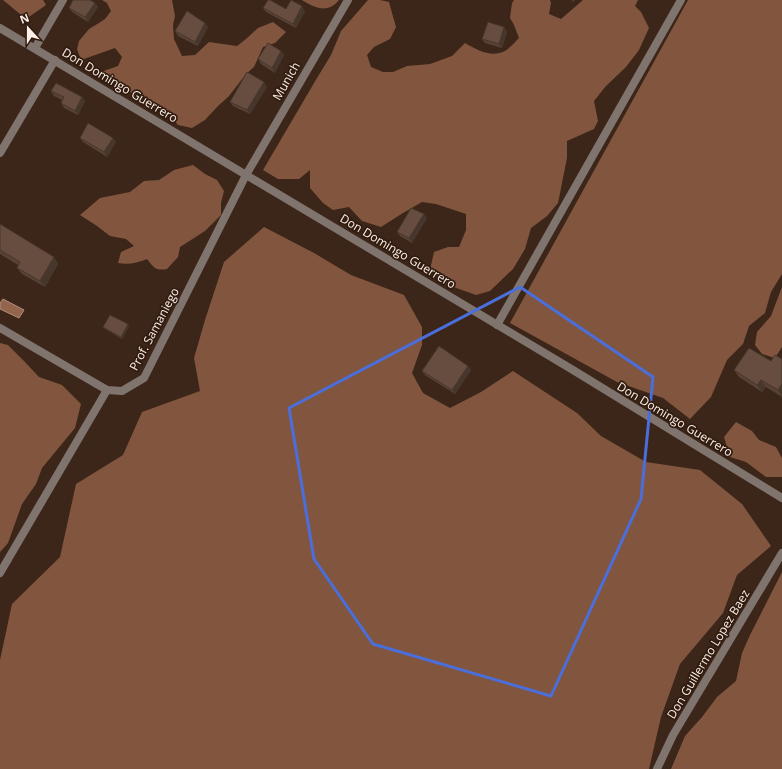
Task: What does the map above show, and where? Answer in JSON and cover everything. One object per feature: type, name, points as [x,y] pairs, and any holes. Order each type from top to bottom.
[{"type":"street","points":[[35,48],[63,0]]},
{"type":"street","name":"Munich","points":[[246,175],[348,0]]},
{"type":"street","points":[[498,325],[681,0]]},
{"type":"street","name":"Don Domingo Guerrero","points":[[0,28],[498,325],[782,498]]},
{"type":"street","points":[[0,153],[55,60]]},
{"type":"street","name":"Prof. Samaniego","points":[[107,390],[122,391],[144,378],[246,175]]},
{"type":"street","points":[[0,328],[107,390],[0,573]]},
{"type":"street","name":"Don Guillermo Lopez Baez","points":[[657,769],[674,736],[782,553]]},
{"type":"highlighted area","points":[[520,287],[653,377],[641,499],[551,696],[373,644],[314,559],[289,408]]},
{"type":"shaded area","points":[[3,0],[43,0],[46,5],[26,19]]},
{"type":"shaded area","points":[[102,0],[172,0],[175,16],[173,25],[174,39],[182,56],[195,55],[209,42],[237,46],[258,28],[273,22],[286,32],[275,43],[263,47],[254,67],[246,74],[229,96],[205,120],[192,128],[178,125],[169,114],[140,100],[124,87],[95,74],[118,66],[122,57],[115,48],[81,60],[77,49],[79,41],[89,29],[105,19],[111,11],[107,3]]},
{"type":"shaded area","points":[[302,0],[339,0],[330,7],[321,8]]},
{"type":"shaded area","points":[[368,0],[389,2],[396,27],[390,39],[374,47],[367,55],[371,67],[383,72],[393,72],[407,66],[430,64],[452,56],[465,43],[489,53],[495,54],[505,51],[519,38],[510,18],[512,3],[514,0],[550,0],[551,3],[549,14],[561,19],[583,0],[638,0],[635,6],[641,12],[649,28],[639,50],[626,67],[606,86],[594,101],[598,121],[594,129],[567,141],[567,158],[558,203],[547,216],[531,228],[525,249],[513,269],[490,291],[476,295],[445,284],[430,270],[434,252],[448,247],[459,247],[466,230],[466,214],[436,204],[422,202],[381,227],[362,221],[349,207],[333,210],[323,203],[310,188],[310,170],[299,179],[278,179],[263,170],[331,55],[341,31]]},
{"type":"shaded area","points":[[688,0],[782,0],[782,274],[771,292],[765,313],[749,326],[743,344],[727,360],[711,397],[690,419],[663,398],[617,382],[510,323]]},
{"type":"shaded area","points":[[193,165],[205,174],[217,180],[224,191],[221,203],[221,215],[205,231],[180,247],[178,257],[167,269],[160,270],[156,268],[147,259],[140,262],[125,264],[118,263],[121,252],[134,246],[126,239],[110,236],[80,215],[100,198],[130,192],[144,181],[159,180],[174,170]]},
{"type":"shaded area","points":[[264,227],[314,253],[351,275],[404,295],[422,327],[422,345],[412,373],[423,393],[450,408],[481,392],[513,371],[577,413],[601,436],[646,462],[700,470],[742,504],[771,546],[737,575],[723,613],[680,664],[661,717],[649,769],[0,769],[0,660],[12,604],[60,557],[76,484],[123,455],[142,412],[200,391],[194,358],[224,262]]},
{"type":"shaded area","points":[[782,287],[782,347],[775,358],[762,354],[755,345],[757,332],[771,316]]},
{"type":"shaded area","points":[[3,299],[24,310],[19,318],[0,309],[0,303]]},
{"type":"shaded area","points":[[0,343],[8,345],[39,377],[62,385],[81,404],[75,428],[42,468],[36,484],[22,504],[8,543],[0,552]]},
{"type":"shaded area","points":[[736,422],[752,431],[759,440],[776,447],[782,458],[782,477],[766,477],[746,462],[730,457],[724,437]]},
{"type":"shaded area","points":[[782,572],[782,769],[671,769],[685,736],[717,697],[736,681],[742,653]]},
{"type":"building","points":[[73,0],[90,0],[95,3],[85,17],[69,8]]},
{"type":"building","points":[[268,0],[286,9],[291,0],[302,6],[293,24],[263,8]]},
{"type":"building","points":[[187,11],[205,23],[195,42],[175,31]]},
{"type":"building","points":[[488,22],[504,27],[499,44],[482,39]]},
{"type":"building","points":[[268,43],[281,51],[272,68],[258,59]]},
{"type":"building","points":[[247,72],[264,82],[247,110],[230,102]]},
{"type":"building","points":[[56,83],[82,97],[75,111],[61,103],[64,97],[51,91]]},
{"type":"building","points":[[88,123],[113,138],[104,152],[80,138]]},
{"type":"building","points":[[411,208],[424,214],[409,238],[397,232]]},
{"type":"building","points":[[0,224],[54,257],[40,281],[17,268],[20,262],[0,250]]},
{"type":"building","points":[[110,315],[128,324],[121,337],[103,327]]},
{"type":"building","points":[[439,346],[468,366],[452,390],[422,371]]},
{"type":"building","points":[[749,348],[771,361],[775,355],[782,359],[782,384],[778,390],[761,380],[757,385],[734,370]]}]
